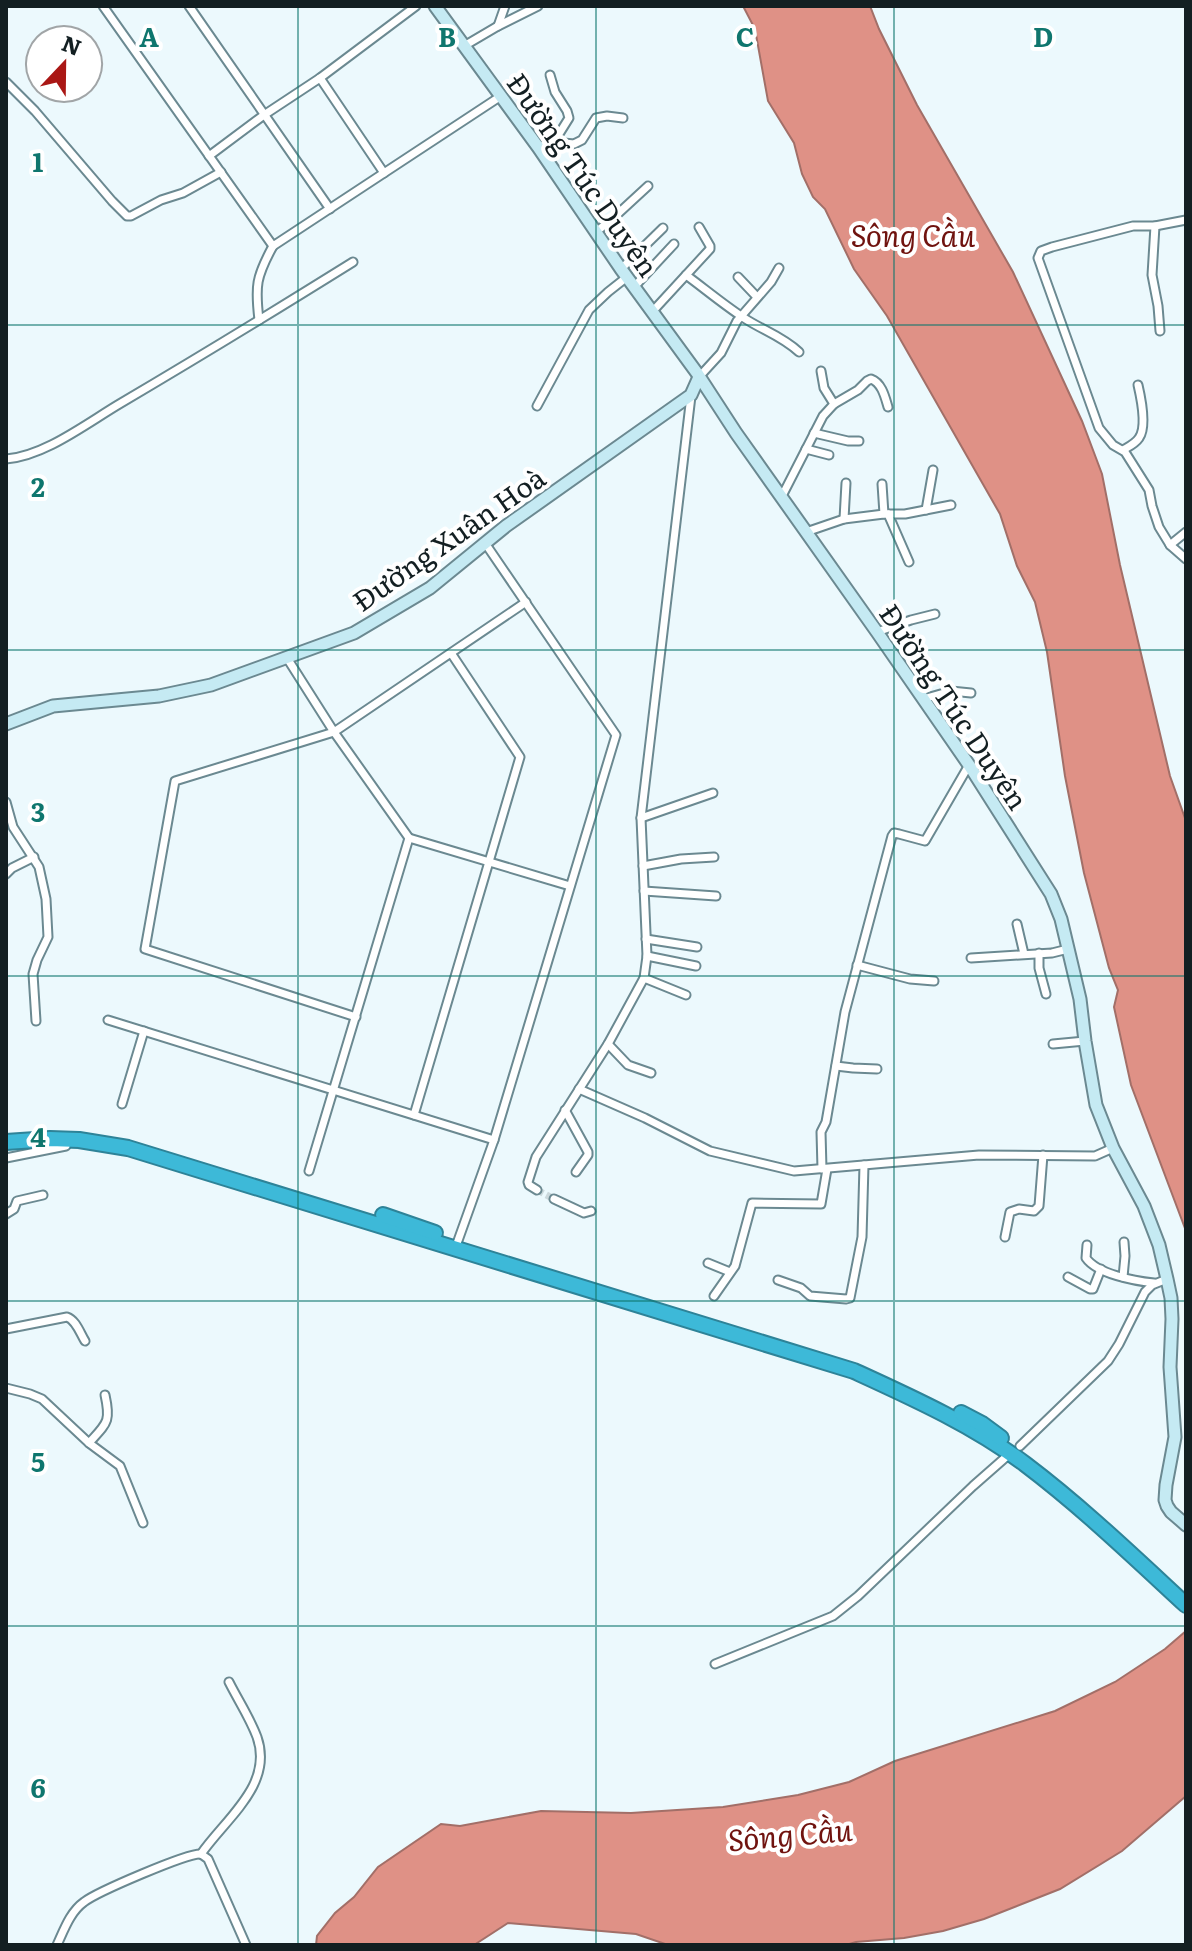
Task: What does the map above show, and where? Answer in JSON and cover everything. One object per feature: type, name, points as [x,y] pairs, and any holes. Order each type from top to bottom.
[{"type":"highway","points":[[6,1132],[79,1133],[140,1143],[373,1212],[557,1279],[854,1371],[952,1417],[1024,1463],[1186,1594]]},
{"type":"highway","points":[[6,1142],[79,1140],[128,1148],[282,1196],[457,1245]]},
{"type":"highway","points":[[1132,1550],[1186,1605]]},
{"type":"street","points":[[103,6],[273,246]]},
{"type":"street","points":[[189,6],[330,209]]},
{"type":"street","points":[[209,156],[416,6]]},
{"type":"street","name":"Đường Túc Duyên","points":[[435,6],[538,147],[969,765],[1056,904],[1080,999],[1096,1105],[1113,1148],[1144,1206],[1159,1245],[1161,1281],[1171,1298],[1170,1367],[1175,1437],[1165,1500],[1171,1512],[1186,1525]]},
{"type":"street","points":[[498,26],[505,6]]},
{"type":"street","points":[[464,46],[538,6]]},
{"type":"street","points":[[550,75],[569,118],[554,142]]},
{"type":"street","points":[[320,78],[384,173]]},
{"type":"street","points":[[6,82],[127,216],[183,193],[221,172]]},
{"type":"street","points":[[259,320],[258,278],[273,246],[501,96]]},
{"type":"street","points":[[538,147],[554,142],[574,144],[582,140],[596,118],[623,118]]},
{"type":"street","points":[[597,231],[648,186]]},
{"type":"street","points":[[1186,220],[1155,226],[1133,226],[1052,247],[1038,254],[1097,423],[1113,445],[1123,450],[1149,490],[1159,527],[1170,545],[1186,559]]},
{"type":"street","points":[[1155,226],[1152,275],[1160,331]]},
{"type":"street","points":[[652,312],[710,249],[699,227]]},
{"type":"street","points":[[537,406],[589,310],[663,228]]},
{"type":"street","points":[[634,287],[674,244]]},
{"type":"street","points":[[6,459],[21,458],[44,448],[353,262]]},
{"type":"street","points":[[537,1190],[528,1182],[534,1161],[608,1044],[644,978],[647,956],[641,818],[691,395],[699,377],[721,353],[740,316],[771,282],[779,268]]},
{"type":"street","points":[[686,275],[740,316],[780,336],[799,352]]},
{"type":"street","points":[[738,277],[757,297]]},
{"type":"street","points":[[821,371],[824,388],[834,404]]},
{"type":"street","points":[[781,498],[823,416],[834,404],[871,379],[883,392],[888,407]]},
{"type":"street","points":[[1123,450],[1135,443],[1141,434],[1138,385]]},
{"type":"street","name":"Đường Xuân Hoà","points":[[6,724],[53,706],[159,696],[211,685],[354,633],[430,588],[506,526],[691,395]]},
{"type":"street","points":[[814,433],[859,441]]},
{"type":"street","points":[[806,449],[829,455]]},
{"type":"street","points":[[926,510],[933,470]]},
{"type":"street","points":[[844,519],[846,483]]},
{"type":"street","points":[[882,484],[886,514],[909,562]]},
{"type":"street","points":[[806,532],[844,519],[951,505]]},
{"type":"street","points":[[1170,545],[1186,532]]},
{"type":"street","points":[[457,1245],[494,1140],[616,735],[485,543]]},
{"type":"street","points":[[356,1017],[145,949],[175,781],[334,732],[526,602]]},
{"type":"street","points":[[877,632],[935,614]]},
{"type":"street","points":[[414,1115],[520,757],[451,653]]},
{"type":"street","points":[[287,658],[334,732],[409,838],[570,886]]},
{"type":"street","points":[[923,699],[951,691],[971,693]]},
{"type":"street","points":[[714,1296],[736,1261],[752,1203],[821,1204],[824,1169],[821,1132],[826,1122],[845,1012],[892,836],[894,833],[922,841],[927,839],[969,765]]},
{"type":"street","points":[[641,818],[713,793]]},
{"type":"street","points":[[6,802],[13,827],[39,867],[49,924],[48,937],[33,974],[36,1021]]},
{"type":"street","points":[[309,1171],[409,838]]},
{"type":"street","points":[[6,874],[34,857]]},
{"type":"street","points":[[643,866],[714,857]]},
{"type":"street","points":[[644,891],[716,896]]},
{"type":"street","points":[[1017,924],[1024,954]]},
{"type":"street","points":[[646,939],[697,947]]},
{"type":"street","points":[[971,958],[1052,953],[1068,949]]},
{"type":"street","points":[[1039,953],[1039,968],[1046,994]]},
{"type":"street","points":[[647,956],[696,966]]},
{"type":"street","points":[[857,965],[910,979],[934,981]]},
{"type":"street","points":[[644,978],[686,995]]},
{"type":"street","points":[[108,1020],[494,1140]]},
{"type":"street","points":[[122,1104],[144,1031]]},
{"type":"street","points":[[1053,1044],[1085,1041]]},
{"type":"street","points":[[608,1044],[628,1065],[651,1073]]},
{"type":"street","points":[[836,1066],[877,1069]]},
{"type":"street","points":[[579,1089],[716,1153],[794,1171],[979,1155],[1095,1156],[1113,1148]]},
{"type":"street","points":[[565,1110],[588,1152],[576,1172]]},
{"type":"street","points":[[6,1158],[66,1146]]},
{"type":"street","points":[[1005,1237],[1010,1212],[1019,1209],[1034,1211],[1039,1206],[1043,1155]]},
{"type":"street","points":[[778,1280],[801,1288],[810,1296],[850,1298],[862,1237],[864,1165]]},
{"type":"street","points":[[6,1214],[14,1209],[17,1201],[43,1195]]},
{"type":"street","points":[[554,1199],[584,1213],[591,1211]]},
{"type":"street","points":[[1123,1277],[1124,1242]]},
{"type":"street","points":[[1087,1245],[1087,1261],[1101,1269],[1123,1277],[1161,1281]]},
{"type":"street","points":[[708,1263],[730,1272]]},
{"type":"street","points":[[1068,1277],[1093,1289],[1101,1269]]},
{"type":"street","points":[[1020,1446],[1114,1353],[1145,1292],[1161,1281]]},
{"type":"street","points":[[6,1329],[67,1317],[75,1323],[85,1341]]},
{"type":"street","points":[[6,1388],[42,1399],[89,1443],[120,1466],[143,1523]]},
{"type":"street","points":[[89,1443],[107,1420],[105,1395]]},
{"type":"street","points":[[715,1664],[833,1616],[1006,1457]]},
{"type":"street","points":[[201,1854],[246,1799],[259,1774],[261,1762],[256,1737],[229,1682]]},
{"type":"street","points":[[57,1945],[70,1918],[84,1902],[192,1854],[201,1854],[208,1859],[246,1945]]},
{"type":"water","name":"Sông Cầu","points":[[743,6],[870,6],[917,105],[1013,272],[1082,421],[1102,474],[1120,565],[1170,776],[1186,821],[1186,1231],[1131,1085],[1114,1007],[1118,990],[1109,968],[1084,873],[1065,776],[1047,652],[1035,602],[1017,566],[1000,514],[887,316],[854,269],[825,209],[813,197],[802,174],[794,143],[768,101],[755,29]]},
{"type":"water","name":"Sông Cầu","points":[[1186,1631],[1186,1796],[1122,1851],[1060,1889],[984,1919],[943,1931],[846,1945],[668,1945],[636,1934],[508,1923],[474,1945],[316,1945],[317,1936],[335,1913],[354,1897],[378,1867],[441,1824],[460,1826],[541,1811],[631,1813],[723,1807],[798,1795],[849,1782],[895,1761],[1055,1711],[1115,1682]]},
{"type":"tunnel","points":[[537,1190],[554,1199]]}]
